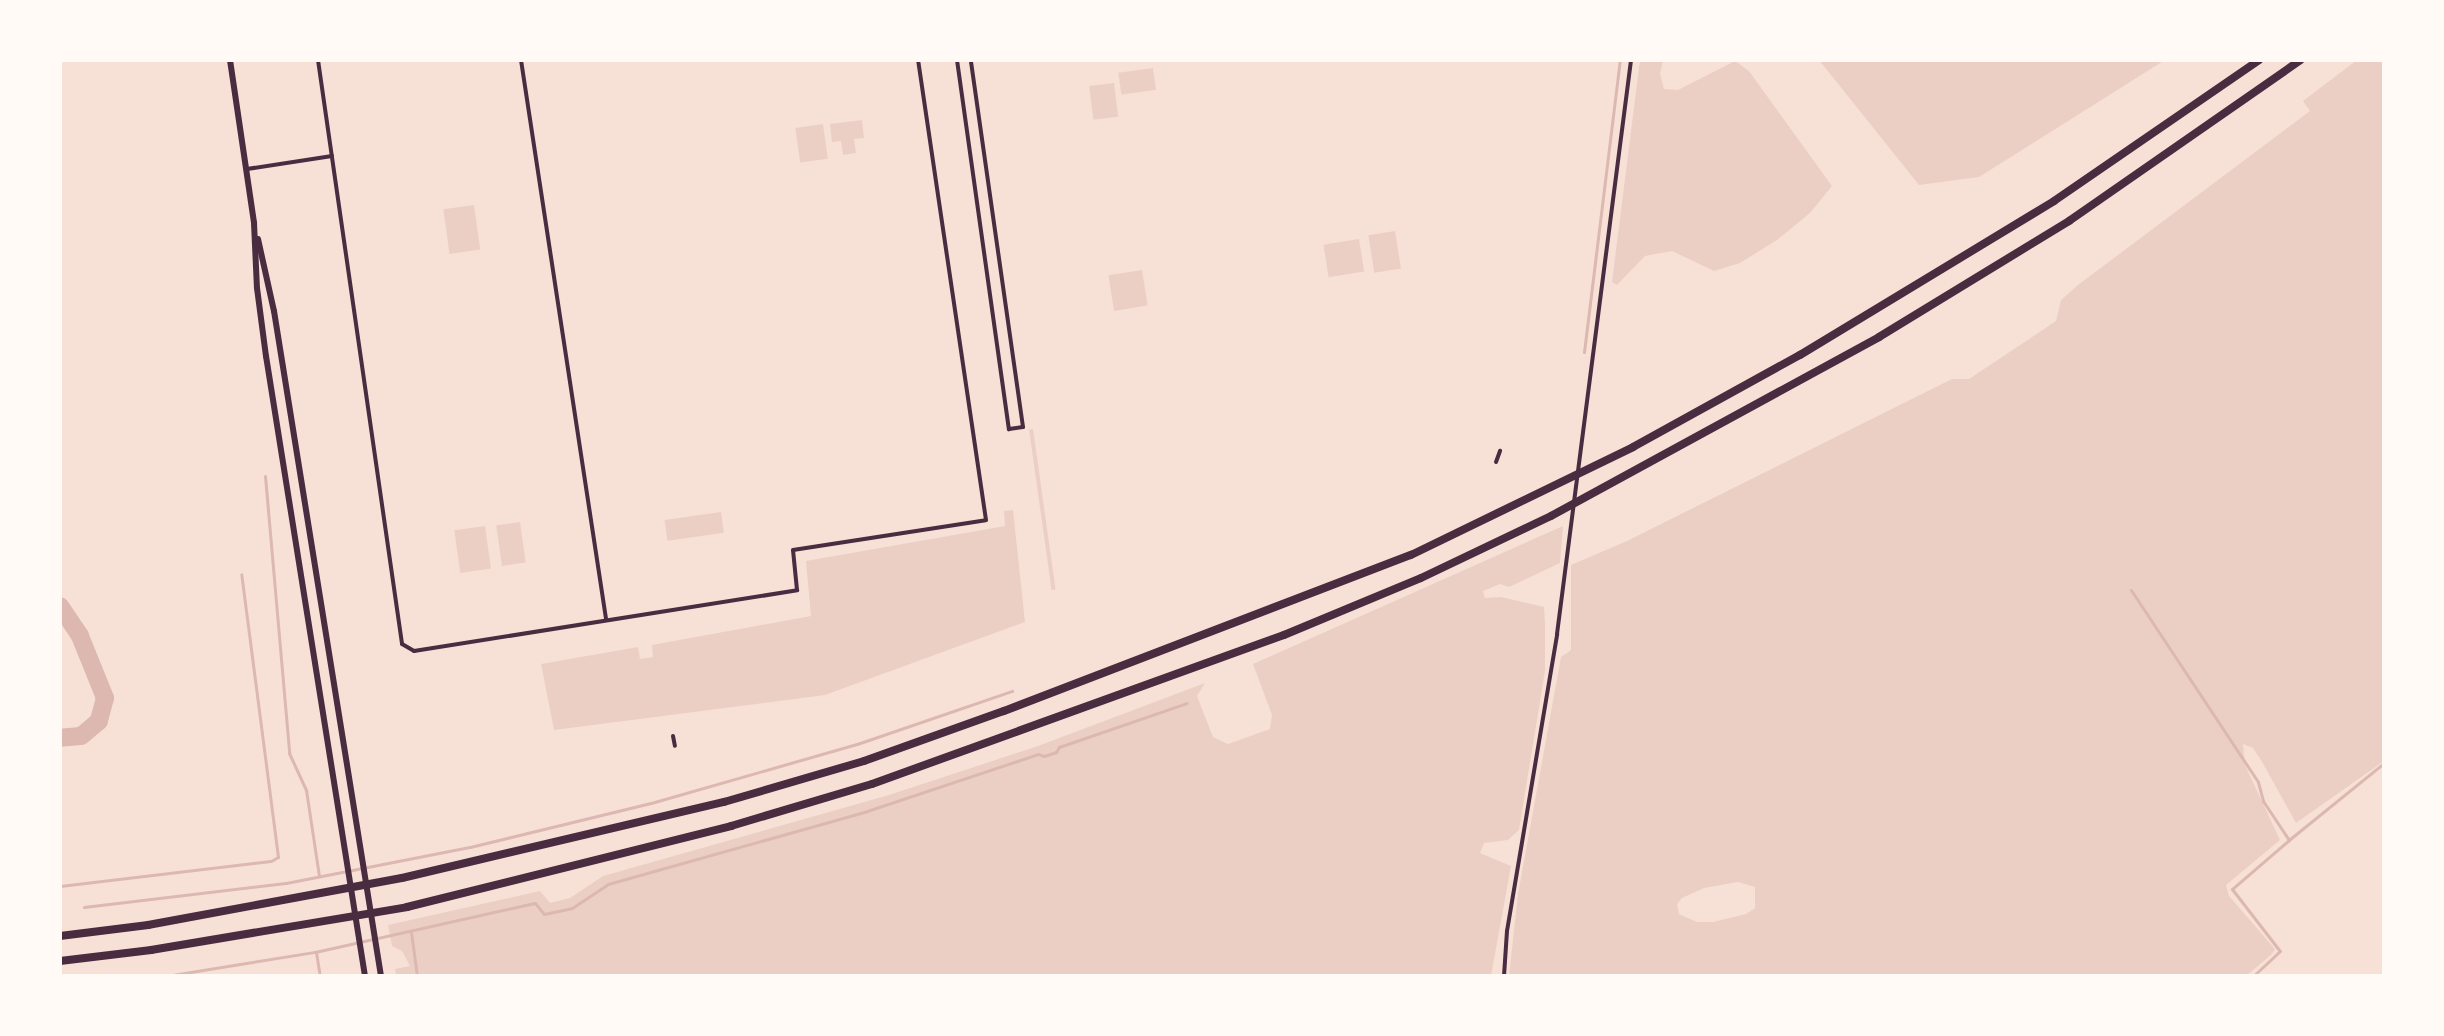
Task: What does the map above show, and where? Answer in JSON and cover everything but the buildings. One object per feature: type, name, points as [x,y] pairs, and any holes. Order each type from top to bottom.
[{"type":"highway","points":[[60,936],[148,925],[416,875],[724,802],[864,761],[1370,571],[1633,447],[1800,355],[2054,201],[2259,60]]},
{"type":"highway","points":[[60,961],[151,950],[407,907],[731,826],[858,789],[1284,635],[1421,578],[1630,476],[1961,288],[2069,221],[2301,60]]},
{"type":"main road","points":[[230,60],[254,223],[257,288],[266,356],[365,975]]},
{"type":"main road","points":[[254,223],[274,311],[381,974]]},
{"type":"street","points":[[318,60],[402,644],[414,651],[797,590],[793,550],[986,520],[918,60]]},
{"type":"street","points":[[521,60],[606,619]]},
{"type":"street","points":[[957,60],[1009,429],[1023,427],[971,60]]},
{"type":"street","points":[[1504,976],[1507,931],[1557,634],[1631,60]]},
{"type":"street","points":[[247,169],[332,156]]},
{"type":"street","points":[[1496,462],[1500,451]]},
{"type":"street","points":[[673,736],[675,746]]},
{"type":"shaded area","points":[[1640,60],[1663,60],[1660,74],[1664,89],[1678,90],[1735,61],[1749,71],[1832,186],[1810,213],[1777,240],[1740,263],[1714,271],[1672,251],[1645,256],[1617,285],[1612,282]]},
{"type":"shaded area","points":[[1819,60],[2165,60],[1979,177],[1919,185]]},
{"type":"shaded area","points":[[2357,60],[2384,60],[2384,761],[2296,823],[2253,748],[2243,744],[2245,765],[2280,840],[2226,885],[2229,896],[2275,949],[2272,954],[2246,976],[1509,976],[1518,894],[1561,657],[1571,650],[1571,565],[1627,541],[1952,379],[1969,379],[2056,321],[2061,300],[2078,285],[2310,111],[2303,101]],"holes":[[[1738,882],[1755,887],[1755,908],[1746,914],[1713,922],[1697,922],[1679,914],[1677,904],[1682,898],[1704,888]]]},
{"type":"shaded area","points":[[1153,68],[1156,90],[1121,95],[1118,73]]},
{"type":"shaded area","points":[[1114,83],[1118,117],[1093,120],[1089,86]]},
{"type":"shaded area","points":[[862,120],[864,138],[854,139],[856,153],[843,155],[841,141],[832,142],[830,124]]},
{"type":"shaded area","points":[[823,124],[828,159],[800,163],[795,128]]},
{"type":"shaded area","points":[[474,205],[480,250],[450,254],[443,209]]},
{"type":"shaded area","points":[[1395,231],[1401,269],[1374,273],[1368,235]]},
{"type":"shaded area","points":[[1359,239],[1364,272],[1329,277],[1323,245]]},
{"type":"shaded area","points":[[1142,270],[1148,306],[1114,311],[1108,275]]},
{"type":"shaded area","points":[[1033,429],[1056,589],[1052,590],[1029,430]]},
{"type":"shaded area","points":[[1013,510],[1025,622],[825,695],[554,730],[541,664],[638,647],[640,659],[653,657],[652,645],[811,616],[806,561],[1005,526],[1004,511]]},
{"type":"shaded area","points":[[721,512],[724,533],[667,541],[665,520]]},
{"type":"shaded area","points":[[520,522],[526,563],[502,566],[496,525]]},
{"type":"shaded area","points":[[485,526],[491,569],[460,573],[454,530]]},
{"type":"shaded area","points":[[1563,526],[1560,563],[1509,587],[1500,584],[1483,591],[1485,598],[1501,597],[1544,607],[1545,624],[1545,671],[1519,830],[1508,840],[1484,843],[1480,853],[1511,866],[1491,976],[396,976],[395,969],[410,966],[402,951],[392,946],[388,925],[540,891],[550,903],[570,898],[603,876],[889,795],[1038,746],[1205,683],[1197,696],[1213,737],[1228,744],[1270,729],[1272,715],[1253,664]]},
{"type":"waterway","points":[[1584,352],[1620,60]]},
{"type":"waterway","points":[[265,476],[289,753],[306,790],[319,876]]},
{"type":"waterway","points":[[60,886],[271,861],[278,857],[241,574]]},
{"type":"waterway","points":[[2131,590],[2258,782],[2263,801],[2289,840],[2232,889],[2280,951],[2253,976]]},
{"type":"waterway","points":[[60,606],[80,636],[105,698],[99,721],[81,736],[60,738]]},
{"type":"waterway","points":[[84,907],[286,883],[470,847],[651,803],[857,744],[1012,691]]},
{"type":"waterway","points":[[166,976],[315,952],[535,903],[544,914],[572,908],[608,884],[867,811],[1038,754],[1044,756],[1056,752],[1059,747],[1187,703]]},
{"type":"waterway","points":[[2290,839],[2384,763]]},
{"type":"waterway","points":[[411,932],[417,976]]},
{"type":"waterway","points":[[316,952],[320,976]]}]
